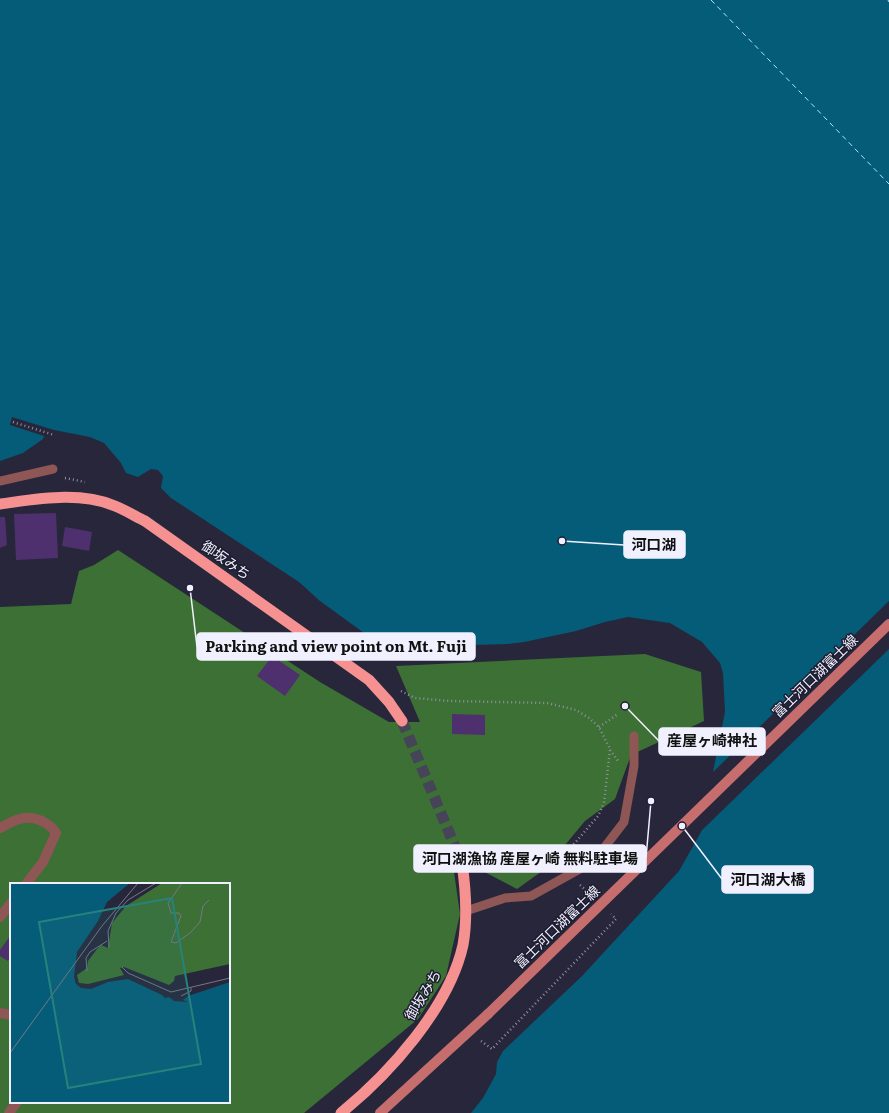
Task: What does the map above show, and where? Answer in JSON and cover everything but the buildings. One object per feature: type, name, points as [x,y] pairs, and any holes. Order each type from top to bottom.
[{"type":"highway","name":"御坂みち","points":[[0,504],[53,498],[84,498],[114,505],[145,521],[369,680],[390,702],[402,721]]},
{"type":"highway","name":"御坂みち","points":[[341,1113],[376,1081],[402,1052],[443,995],[454,972],[462,946],[466,911],[462,863]]},
{"type":"main road","name":"富士河口湖富士線","points":[[380,1113],[488,1014],[889,624]]},
{"type":"street","points":[[0,828],[21,818],[39,819],[52,826],[56,833],[43,862],[27,883]]},
{"type":"street","points":[[0,917],[10,904]]},
{"type":"street","points":[[0,1013],[10,1015]]},
{"type":"street","points":[[9,1113],[16,1103]]},
{"type":"lane","points":[[0,481],[53,469]]},
{"type":"lane","points":[[466,911],[505,898],[531,896],[594,860],[624,822],[634,766],[634,736]]},
{"type":"path","points":[[13,422],[54,435]]},
{"type":"path","points":[[68,477],[90,483]]},
{"type":"path","points":[[396,688],[415,698],[422,699],[547,703],[576,710],[600,727],[610,749],[604,803],[598,816],[552,869]]},
{"type":"path","points":[[600,727],[618,714]]},
{"type":"path","points":[[557,864],[595,899]]},
{"type":"path","points":[[481,1041],[492,1050],[616,919],[605,909]]},
{"type":"green space","points":[[118,550],[320,682],[389,722],[420,722],[396,666],[645,654],[701,672],[704,721],[631,755],[615,799],[585,821],[545,869],[517,889],[473,866],[454,872],[460,914],[446,976],[418,1019],[304,1113],[0,1113],[0,607],[71,604],[79,571],[94,565]]},
{"type":"water","points":[[0,0],[889,0],[889,1113],[471,1113],[483,1098],[496,1074],[497,1062],[503,1051],[582,976],[679,871],[701,832],[725,712],[723,673],[720,663],[702,642],[670,623],[628,617],[576,631],[508,644],[435,646],[376,638],[364,633],[320,601],[299,582],[171,498],[161,488],[163,476],[158,470],[151,469],[138,477],[126,473],[121,463],[104,443],[90,437],[54,430],[12,417],[10,425],[44,436],[43,439],[23,453],[0,461]]},
{"type":"pier","points":[[889,601],[889,649],[696,836],[699,831],[711,774]]},
{"type":"ferry route","points":[[711,0],[889,184]]},
{"type":"tunnel","points":[[402,721],[462,863]]},
{"type":"place","name":"河口湖","points":[[562,541]]},
{"type":"place","name":"Parking and view point on Mt. Fuji","points":[[190,588]]},
{"type":"place","name":"産屋ヶ崎神社","points":[[625,706]]},
{"type":"place","name":"河口湖漁協 産屋ヶ崎 無料駐車場","points":[[651,801]]},
{"type":"place","name":"河口湖大橋","points":[[682,826]]}]
